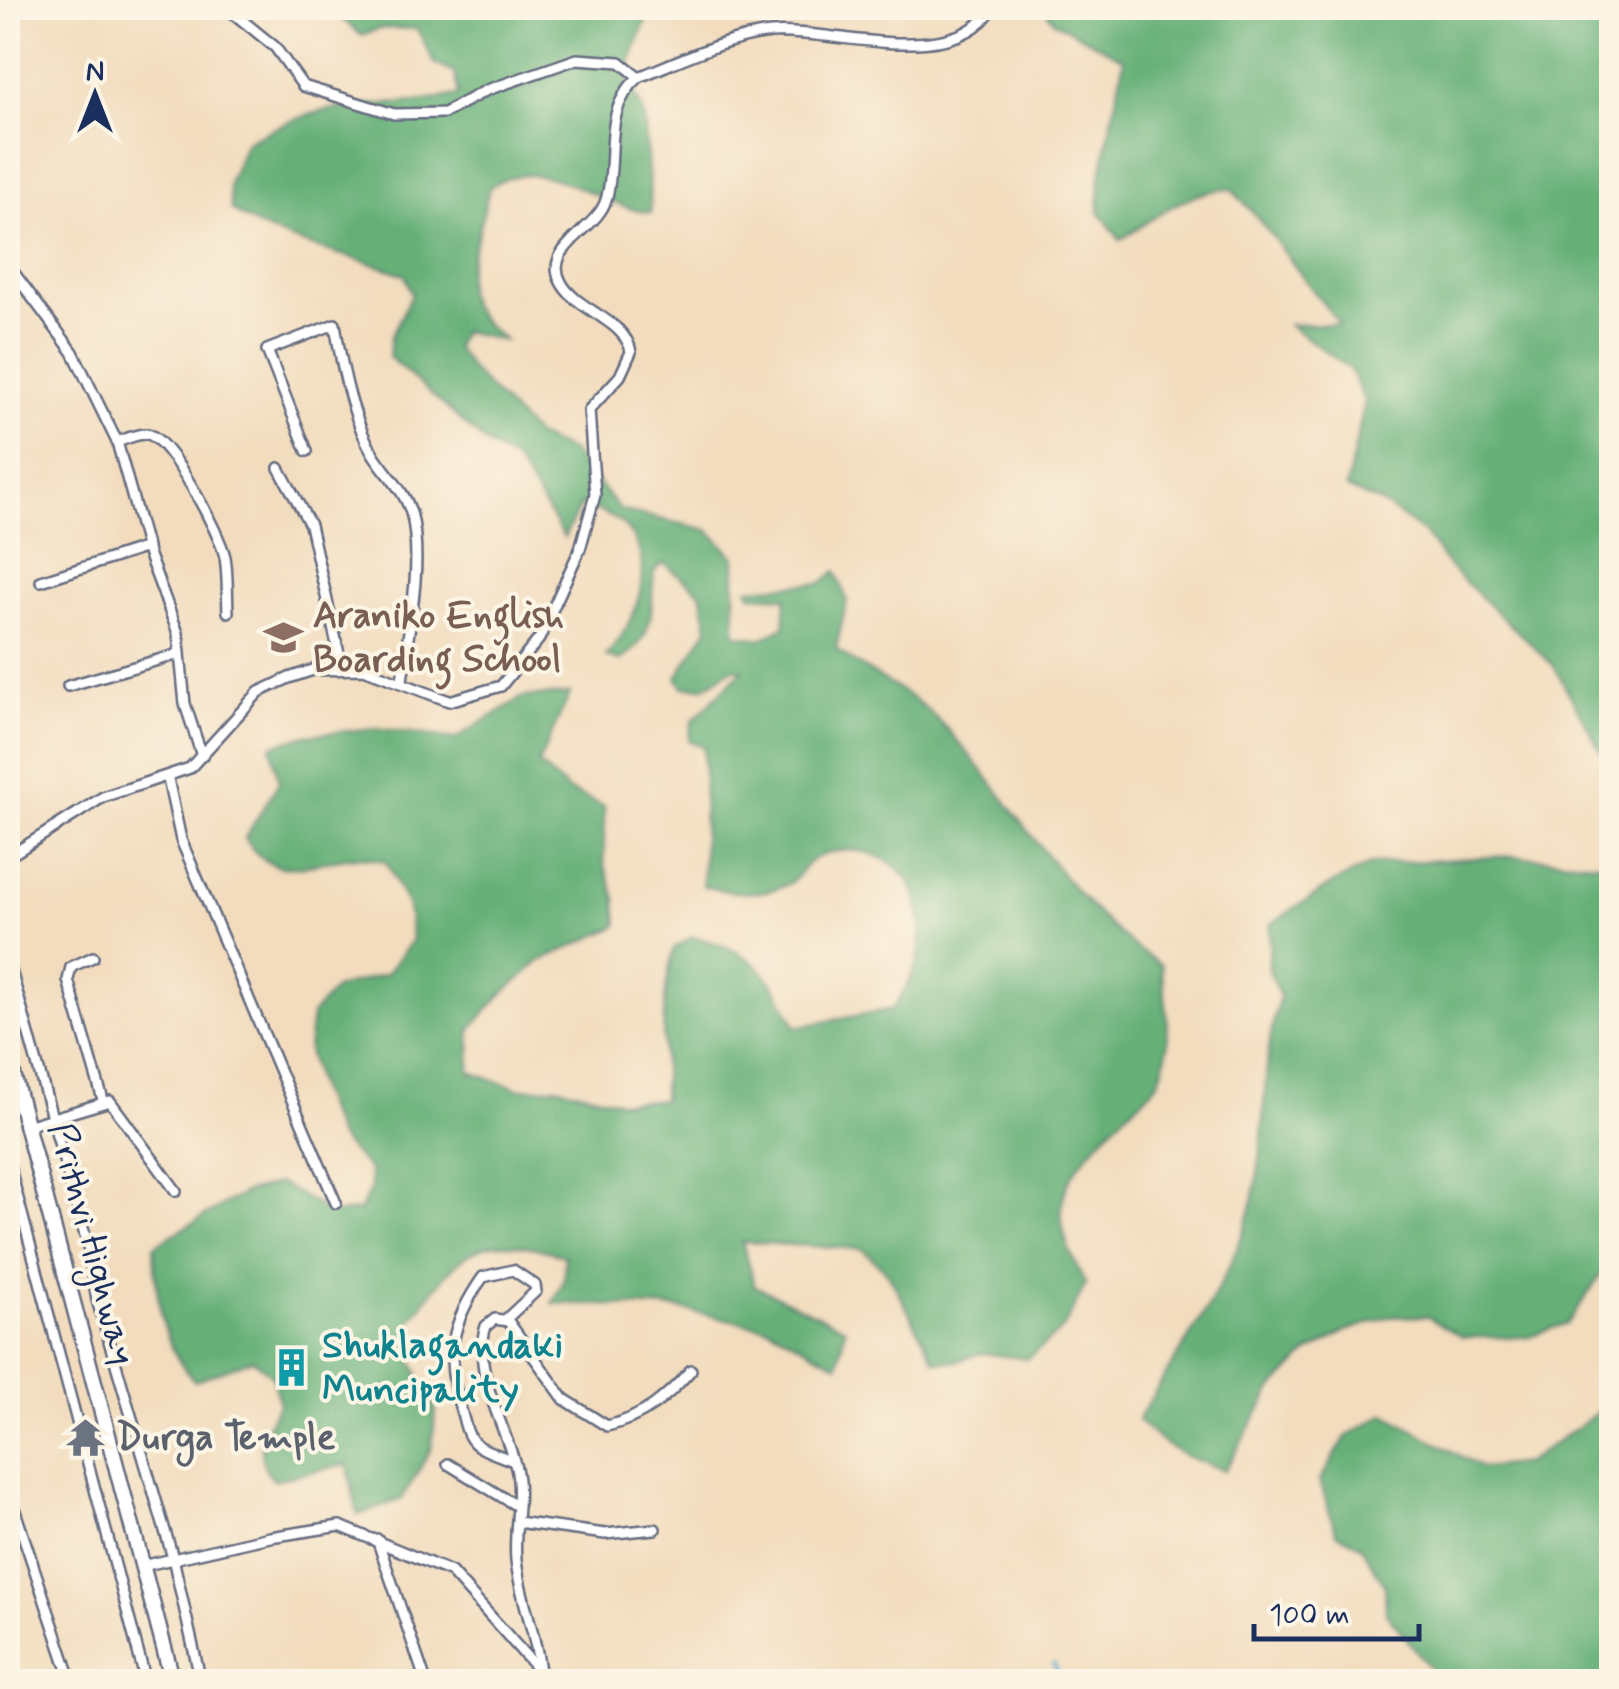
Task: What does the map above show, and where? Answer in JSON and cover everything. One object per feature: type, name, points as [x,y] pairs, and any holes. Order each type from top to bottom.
[{"type":"highway","name":"Prithvi Highway","points":[[8,1056],[173,1682]]},
{"type":"street","points":[[227,8],[275,47],[303,86],[394,114],[444,114],[487,90],[577,59],[620,62],[639,77]]},
{"type":"street","points":[[8,857],[103,796],[168,779],[190,768],[272,684],[313,670],[342,667],[402,681],[450,701],[501,686],[540,639],[580,549],[595,494],[589,410],[620,376],[631,352],[618,332],[566,289],[557,263],[560,253],[601,212],[607,198],[616,107],[626,89],[639,77],[743,38],[775,33],[840,35],[896,46],[944,39],[980,22],[992,8]]},
{"type":"street","points":[[8,265],[73,352],[117,442],[147,547],[172,614],[185,704],[202,756]]},
{"type":"street","points":[[308,451],[267,350],[335,324],[342,366],[374,454],[399,484],[412,520],[414,567],[402,681]]},
{"type":"street","points":[[117,442],[145,433],[159,438],[186,479],[216,530],[224,556],[228,612]]},
{"type":"street","points":[[279,468],[310,525],[342,667]]},
{"type":"street","points":[[41,580],[147,547]]},
{"type":"street","points":[[68,686],[179,654]]},
{"type":"street","points":[[168,779],[181,840],[336,1203]]},
{"type":"street","points":[[92,957],[72,967],[68,980],[104,1100]]},
{"type":"street","points":[[8,960],[88,1246],[102,1318],[173,1558],[202,1682]]},
{"type":"street","points":[[26,1126],[104,1100],[116,1106],[176,1191]]},
{"type":"street","points":[[8,1161],[84,1463],[146,1682]]},
{"type":"street","points":[[505,1320],[536,1291],[535,1285],[513,1270],[484,1277],[467,1300],[449,1346],[450,1368],[469,1438],[479,1447],[513,1460]]},
{"type":"street","points":[[540,1673],[537,1640],[520,1585],[513,1460],[487,1377],[482,1340],[486,1326],[495,1319],[505,1320],[564,1400],[607,1426],[624,1422],[666,1400],[691,1370]]},
{"type":"street","points":[[448,1464],[518,1506]]},
{"type":"street","points":[[8,1490],[72,1682]]},
{"type":"street","points":[[517,1522],[605,1534],[656,1529]]},
{"type":"street","points":[[142,1566],[340,1526],[451,1572],[549,1682]]},
{"type":"street","points":[[378,1539],[426,1682]]},
{"type":"green space","points":[[330,8],[753,8],[727,20],[650,9],[625,76],[644,113],[651,213],[550,178],[510,178],[490,187],[467,285],[480,319],[506,341],[462,331],[455,347],[472,371],[536,436],[572,452],[620,510],[708,530],[735,557],[735,634],[761,639],[784,627],[786,597],[752,595],[748,588],[822,583],[836,571],[847,600],[836,649],[916,701],[941,723],[1069,883],[1127,941],[1161,965],[1168,1022],[1164,1066],[1152,1089],[1100,1139],[1072,1176],[1061,1213],[1072,1257],[1086,1284],[1063,1329],[1027,1359],[982,1353],[957,1361],[935,1361],[888,1273],[862,1249],[742,1242],[755,1286],[845,1328],[838,1365],[770,1328],[675,1308],[553,1303],[564,1280],[565,1256],[510,1244],[490,1246],[458,1262],[410,1322],[412,1360],[436,1410],[431,1449],[402,1499],[358,1515],[347,1464],[274,1480],[266,1470],[262,1442],[279,1403],[273,1377],[253,1359],[195,1381],[174,1352],[162,1318],[154,1246],[244,1193],[279,1183],[333,1214],[360,1210],[371,1188],[369,1170],[337,1136],[318,1088],[308,1050],[312,1014],[336,988],[386,974],[412,940],[408,907],[386,862],[365,857],[291,867],[274,865],[259,856],[245,838],[279,782],[271,746],[307,735],[376,728],[455,739],[523,697],[570,694],[538,764],[569,791],[604,806],[604,864],[616,898],[618,926],[540,961],[500,996],[471,1029],[470,1072],[520,1089],[559,1087],[622,1102],[663,1100],[670,967],[674,948],[692,937],[730,948],[757,966],[778,991],[796,1027],[893,1009],[909,982],[921,946],[920,918],[911,886],[890,863],[861,851],[829,853],[814,859],[790,883],[776,889],[734,892],[703,886],[704,747],[689,741],[692,721],[743,670],[733,668],[705,687],[683,687],[677,677],[708,628],[701,593],[664,563],[654,571],[646,633],[619,661],[606,656],[627,627],[640,593],[641,557],[624,526],[581,505],[564,537],[516,462],[487,444],[389,357],[391,337],[412,294],[405,275],[271,232],[231,209],[229,183],[246,142],[322,111],[459,94],[455,73],[435,64],[417,29],[382,28],[361,35]]},
{"type":"green space","points":[[1043,8],[1611,8],[1611,769],[1553,665],[1449,567],[1424,533],[1383,504],[1346,488],[1365,402],[1350,369],[1289,325],[1340,324],[1246,205],[1231,189],[1200,194],[1172,206],[1120,240],[1099,211],[1100,179],[1124,59],[1055,22]]},
{"type":"green space","points":[[1512,856],[1611,864],[1611,1259],[1568,1323],[1526,1337],[1462,1337],[1426,1316],[1388,1317],[1346,1331],[1305,1355],[1271,1391],[1225,1470],[1178,1452],[1138,1420],[1225,1276],[1254,1197],[1268,1053],[1280,997],[1268,968],[1271,924],[1332,884],[1372,864]]},
{"type":"green space","points":[[1611,1399],[1611,1681],[1441,1681],[1386,1613],[1385,1585],[1360,1545],[1336,1533],[1320,1481],[1346,1437],[1385,1414],[1482,1468],[1526,1463],[1607,1406]]},
{"type":"waterway","points":[[1054,1664],[1061,1682]]},
{"type":"place","name":"Araniko English Boarding School","points":[[283,638]]},
{"type":"place","name":"Shuklagandaki Muncipality","points":[[292,1368]]},
{"type":"place","name":"Durga Temple","points":[[86,1438]]}]
